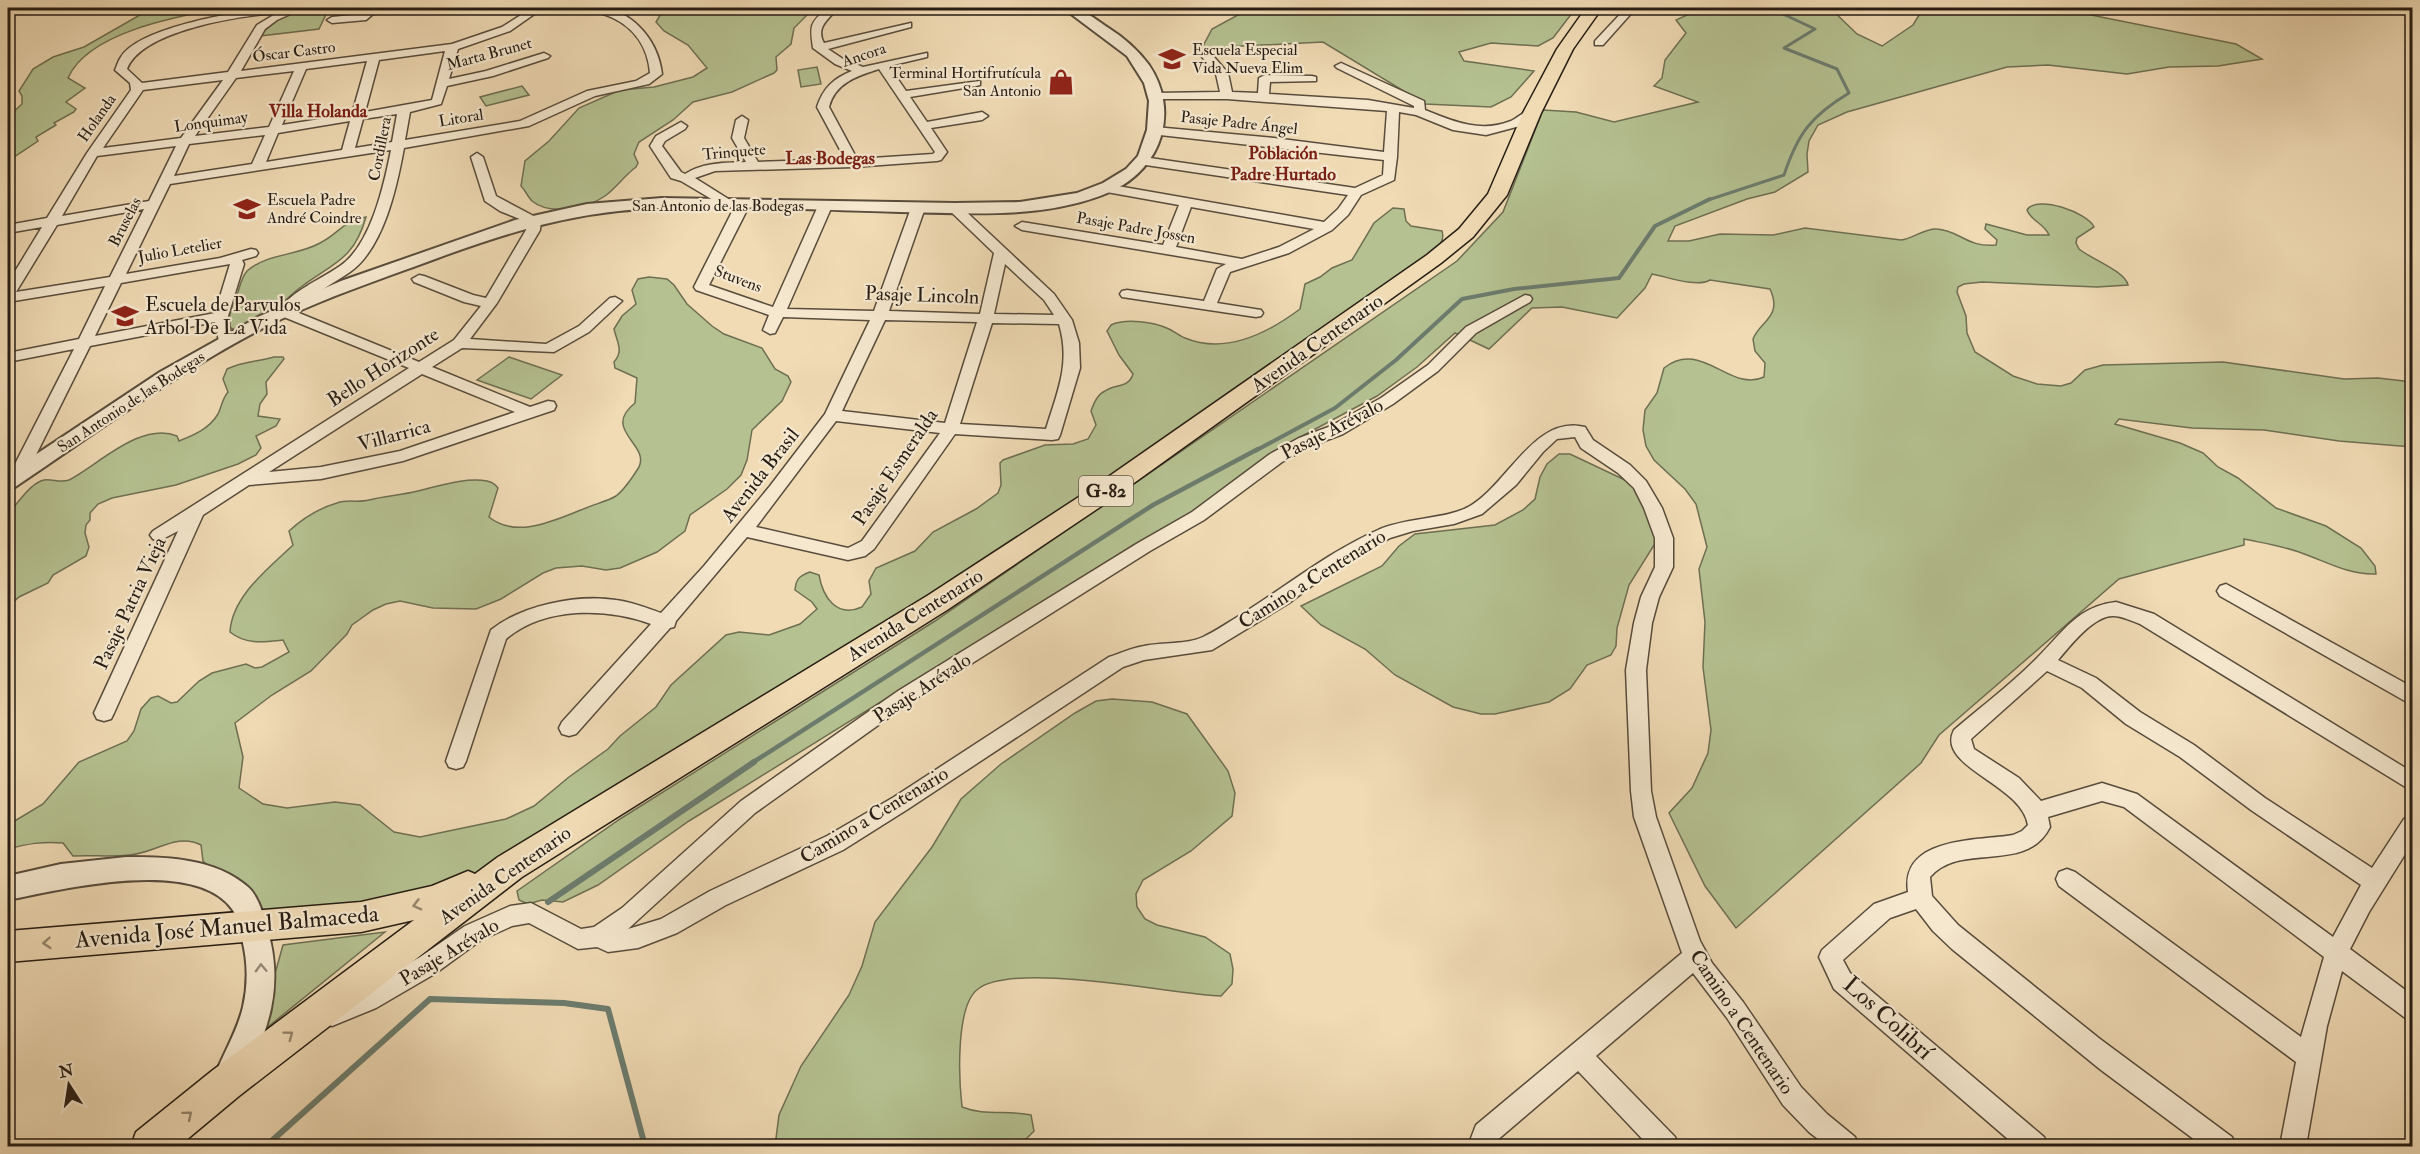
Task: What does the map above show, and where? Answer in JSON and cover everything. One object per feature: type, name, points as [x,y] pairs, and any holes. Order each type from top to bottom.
[{"type":"main road","name":"Avenida Centenario","points":[[150,1146],[226,1083],[510,867],[946,597],[1097,497],[1434,260],[1466,233],[1497,195],[1532,113],[1565,49],[1594,8]]},
{"type":"main road","name":"Avenida José Manuel Balmaceda","points":[[8,946],[337,920],[411,907],[436,900],[510,867]]},
{"type":"street","points":[[8,11],[15,8]]},
{"type":"street","name":"Bruselas","points":[[11,477],[84,342],[184,143],[231,77],[261,27],[273,18],[297,8]]},
{"type":"street","name":"Holanda","points":[[8,294],[93,153],[138,87],[123,73],[120,66],[128,55],[146,43],[219,19],[266,10],[297,8]]},
{"type":"street","points":[[332,20],[366,17],[370,11],[388,8],[407,8]]},
{"type":"street","name":"Óscar Castro","points":[[138,87],[454,47],[506,29],[538,8]]},
{"type":"street","name":"Litoral","points":[[165,182],[520,125],[544,117],[577,99],[596,92],[639,84],[652,79],[656,74],[656,63],[644,37],[620,16],[595,8]]},
{"type":"street","points":[[833,8],[821,18],[816,28],[815,38],[819,48],[834,60],[863,70]]},
{"type":"street","name":"San Antonio de las Bodegas","points":[[11,477],[225,343],[284,312],[382,272],[534,220],[610,207],[725,203],[954,208],[1029,206],[1065,200],[1106,188],[1127,176],[1143,161],[1155,131],[1156,96],[1150,76],[1138,59],[1114,38],[1069,8]]},
{"type":"street","points":[[1599,43],[1631,8]]},
{"type":"street","points":[[819,48],[906,25]]},
{"type":"street","name":"Cordillera","points":[[284,312],[316,285],[346,268],[364,251],[390,189],[404,110],[437,102],[450,52],[454,47]]},
{"type":"street","points":[[1204,52],[1222,73],[1227,95]]},
{"type":"street","name":"Ancora","points":[[853,164],[823,103],[833,86],[863,70],[923,55]]},
{"type":"street","name":"Marta Brunet","points":[[442,84],[496,72],[544,56]]},
{"type":"street","points":[[347,153],[374,58]]},
{"type":"street","points":[[882,65],[923,126],[982,116]]},
{"type":"street","points":[[1341,66],[1420,104],[1419,112]]},
{"type":"street","points":[[257,167],[301,68]]},
{"type":"street","points":[[1263,97],[1265,78],[1312,79]]},
{"type":"street","points":[[903,95],[976,82]]},
{"type":"street","points":[[1156,96],[1227,95],[1357,103],[1419,112],[1457,127],[1486,131],[1516,123],[1532,113]]},
{"type":"street","points":[[1143,161],[1356,192],[1371,188],[1389,177],[1393,109]]},
{"type":"street","name":"Lonquimay","points":[[93,153],[184,143],[404,110]]},
{"type":"street","points":[[742,120],[738,138],[754,165]]},
{"type":"street","points":[[681,126],[660,139],[656,146],[675,175],[686,178],[725,203]]},
{"type":"street","name":"Trinquete","points":[[686,178],[709,168],[853,164],[938,157],[940,152],[923,126]]},
{"type":"street","name":"Pasaje Padre Ángel","points":[[1155,131],[1274,142],[1391,157]]},
{"type":"street","points":[[477,157],[490,198],[505,208],[534,220]]},
{"type":"street","points":[[1106,188],[1327,227]]},
{"type":"street","points":[[1209,306],[1224,269],[1284,250],[1327,227],[1343,212],[1356,192]]},
{"type":"street","points":[[1168,251],[1186,203]]},
{"type":"street","points":[[8,229],[153,204]]},
{"type":"street","name":"Stuvens","points":[[743,204],[701,287],[778,313]]},
{"type":"street","points":[[770,330],[825,206]]},
{"type":"street","name":"Avenida Brasil","points":[[569,728],[666,621],[744,530],[832,415],[880,315],[918,207]]},
{"type":"street","points":[[832,415],[951,429],[1052,435],[1072,368],[1072,343],[1065,320],[1048,297],[954,208]]},
{"type":"street","name":"Bello Horizonte","points":[[159,535],[459,343],[490,303],[533,230],[534,220]]},
{"type":"street","name":"Pasaje Padre Jossen","points":[[1022,226],[1244,263]]},
{"type":"street","name":"Julio Letelier","points":[[8,298],[235,259],[251,253]]},
{"type":"street","name":"Pasaje Esmeralda","points":[[744,530],[848,554],[859,552],[868,545],[951,429],[986,318],[1001,253]]},
{"type":"street","points":[[225,343],[221,316],[237,264],[235,259]]},
{"type":"street","points":[[419,279],[469,299],[490,303]]},
{"type":"street","points":[[1127,294],[1256,313]]},
{"type":"street","name":"Pasaje Arévalo","points":[[322,1010],[334,1015],[345,1011],[428,965],[473,933],[518,914],[536,914],[578,939],[600,936],[630,915],[748,807],[905,696],[1144,547],[1198,516],[1276,458],[1305,442],[1337,429],[1387,401],[1433,368],[1471,330],[1525,298]]},
{"type":"street","points":[[459,343],[549,349],[584,329],[615,301]]},
{"type":"street","points":[[284,312],[529,412]]},
{"type":"street","name":"Pasaje Lincoln","points":[[778,313],[1065,320]]},
{"type":"street","points":[[8,357],[221,316]]},
{"type":"street","name":"Villarrica","points":[[244,480],[321,473],[403,456],[429,449],[548,406]]},
{"type":"street","name":"Camino a Centenario","points":[[600,936],[608,942],[630,940],[654,933],[727,894],[804,859],[901,803],[1104,669],[1144,652],[1204,645],[1283,598],[1320,570],[1384,534],[1411,525],[1454,518],[1476,510],[1510,480],[1537,447],[1552,435],[1579,430],[1587,444],[1624,469],[1640,485],[1653,508],[1664,538],[1664,567],[1646,609],[1636,670],[1641,791],[1654,846],[1695,957],[1741,1018],[1792,1096],[1818,1124],[1846,1146]]},
{"type":"street","name":"Pasaje Patria Vieja","points":[[104,714],[196,511]]},
{"type":"street","points":[[2226,591],[2412,696]]},
{"type":"street","points":[[456,761],[498,635],[502,630],[533,617],[599,606],[618,607],[666,621]]},
{"type":"street","points":[[2223,1146],[2034,1001],[1939,921],[1921,897],[1920,875],[1931,861],[1966,849],[2004,847],[2026,842],[2039,827],[2037,811],[2022,794],[1972,759],[1962,748],[1960,739],[1965,731],[1997,706],[2044,662],[2070,632],[2094,615],[2105,610],[2116,609],[2147,619],[2412,782]]},
{"type":"street","points":[[2044,662],[2089,683],[2133,718],[2187,751],[2265,809],[2375,882]]},
{"type":"street","points":[[2037,811],[2103,792],[2130,800],[2412,1009]]},
{"type":"street","points":[[2293,1146],[2324,992],[2337,953],[2375,882],[2412,825]]},
{"type":"street","points":[[8,888],[53,877],[116,869],[145,869],[204,877],[231,889],[243,902],[249,914],[261,960],[259,998],[247,1039],[226,1083]]},
{"type":"street","points":[[2067,879],[2309,1058]]},
{"type":"street","name":"Los Colibrí","points":[[1921,897],[1882,911],[1830,957],[1842,981],[2035,1146]]},
{"type":"street","points":[[1481,1146],[1485,1134],[1695,957]]},
{"type":"street","points":[[1579,1055],[1666,1146]]},
{"type":"green space","points":[[152,8],[223,8],[136,29],[94,49],[79,62],[68,78],[85,88],[66,102],[76,109],[74,112],[54,123],[56,125],[36,137],[38,141],[8,161],[8,117],[22,104],[19,91],[33,69],[53,57],[84,47]]},
{"type":"green space","points":[[307,8],[329,8],[319,29],[260,36],[281,18]]},
{"type":"green space","points":[[652,8],[697,8],[727,13],[754,8],[821,8],[807,15],[794,28],[791,44],[776,57],[777,70],[774,73],[732,92],[693,102],[673,120],[639,142],[634,154],[638,163],[636,167],[605,196],[589,204],[569,209],[540,206],[532,201],[521,186],[525,161],[549,141],[579,108],[620,90],[654,87],[693,77],[707,68],[688,45],[664,31],[656,22],[662,12]]},
{"type":"green space","points":[[1247,8],[1576,8],[1553,38],[1538,46],[1491,43],[1459,52],[1464,61],[1534,71],[1511,97],[1491,107],[1425,104],[1323,42],[1202,48],[1212,29],[1249,9]]},
{"type":"green space","points":[[1702,8],[1830,8],[1857,34],[1882,46],[1913,25],[1921,12],[1935,8],[2056,8],[2236,44],[2262,59],[2218,66],[2169,67],[2127,74],[2048,65],[2007,67],[1847,112],[1818,125],[1809,141],[1808,172],[1775,192],[1747,199],[1675,226],[1668,241],[1689,241],[1720,234],[1773,235],[1805,228],[1901,240],[1937,229],[1951,232],[1970,242],[1996,245],[1997,240],[1985,229],[1986,224],[2027,235],[2049,235],[2027,210],[2041,204],[2073,211],[2094,227],[2077,238],[2076,243],[2079,249],[2121,275],[2128,285],[2097,287],[1982,282],[1964,284],[1958,287],[1957,292],[1966,316],[1967,333],[1975,352],[2013,376],[2037,384],[2061,386],[2071,383],[2085,370],[2103,365],[2223,362],[2344,379],[2378,378],[2412,382],[2412,447],[2339,441],[2264,430],[2192,428],[2119,419],[2115,424],[2180,443],[2203,453],[2218,467],[2238,478],[2276,508],[2326,526],[2361,548],[2375,566],[2376,574],[2346,570],[2293,550],[2244,539],[2244,545],[2119,579],[1939,735],[1921,763],[1736,928],[1705,886],[1669,813],[1692,788],[1708,753],[1711,730],[1703,667],[1705,622],[1699,569],[1707,547],[1696,504],[1685,489],[1654,460],[1646,446],[1643,430],[1645,410],[1657,393],[1664,368],[1678,360],[1690,359],[1703,362],[1739,378],[1751,380],[1764,377],[1765,363],[1755,351],[1753,339],[1772,312],[1773,298],[1770,289],[1710,280],[1690,282],[1652,274],[1645,288],[1617,318],[1562,307],[1532,308],[1489,349],[1455,333],[1417,367],[1377,396],[1280,448],[1197,509],[1135,544],[689,821],[598,885],[563,902],[542,900],[528,904],[519,900],[517,891],[620,819],[935,621],[1457,261],[1503,212],[1543,110],[1576,112],[1614,122],[1698,102],[1654,86],[1662,78],[1665,60],[1686,33],[1676,20]]},
{"type":"green space","points":[[817,67],[821,84],[801,87],[798,70]]},
{"type":"green space","points":[[522,86],[529,95],[486,106],[480,97]]},
{"type":"green space","points":[[1393,208],[1404,209],[1406,221],[1411,226],[1442,231],[1441,243],[1425,259],[1179,431],[992,556],[495,864],[454,885],[344,910],[263,913],[258,909],[250,888],[217,873],[203,861],[201,845],[192,842],[174,842],[138,854],[115,856],[73,856],[63,843],[56,842],[35,843],[8,849],[8,825],[43,804],[79,762],[127,741],[134,731],[141,709],[151,698],[158,696],[171,703],[177,702],[199,681],[212,673],[246,664],[255,668],[262,667],[289,652],[283,640],[249,641],[236,636],[230,632],[232,619],[237,606],[253,584],[293,545],[289,531],[312,514],[341,502],[365,501],[452,483],[479,480],[495,484],[498,488],[489,517],[500,524],[524,527],[550,522],[616,496],[629,482],[639,467],[641,459],[624,429],[623,421],[626,413],[635,403],[637,378],[615,368],[614,362],[619,350],[614,329],[622,316],[636,304],[632,290],[638,279],[649,277],[667,279],[687,304],[712,326],[724,334],[762,348],[775,369],[788,376],[791,382],[782,401],[752,430],[747,460],[741,475],[727,489],[690,515],[685,531],[657,552],[620,568],[606,570],[582,566],[556,568],[543,573],[501,599],[476,609],[433,608],[400,601],[373,610],[352,625],[347,634],[311,671],[272,695],[235,723],[243,757],[239,788],[263,804],[287,808],[335,802],[360,805],[394,832],[420,837],[506,819],[534,806],[608,749],[620,736],[656,707],[671,685],[726,635],[739,632],[769,635],[800,624],[817,609],[812,602],[795,590],[797,581],[801,577],[810,572],[819,575],[828,598],[838,608],[853,610],[862,607],[871,594],[869,581],[876,568],[915,551],[933,532],[976,509],[998,493],[1001,485],[1000,463],[1003,460],[1045,445],[1073,444],[1088,439],[1096,425],[1091,411],[1098,397],[1109,389],[1128,382],[1133,374],[1119,355],[1107,331],[1111,325],[1132,321],[1156,324],[1200,343],[1231,343],[1246,339],[1274,326],[1300,309],[1305,284],[1332,268],[1352,260],[1374,223]]},
{"type":"green space","points":[[366,217],[355,243],[341,259],[271,311],[234,330],[229,327],[231,308],[242,278],[247,271],[264,261],[311,247],[327,239],[346,224]]},
{"type":"green space","points":[[274,357],[284,359],[266,382],[267,394],[260,404],[258,416],[280,419],[276,426],[256,436],[261,448],[256,455],[238,464],[176,485],[112,498],[98,504],[90,513],[90,520],[86,525],[85,533],[89,547],[86,556],[53,575],[48,583],[19,597],[8,607],[8,513],[29,489],[44,480],[69,480],[120,447],[149,434],[163,433],[177,436],[179,441],[196,434],[206,428],[218,414],[228,392],[223,379],[227,369]]},
{"type":"green space","points":[[509,357],[562,375],[531,399],[477,380]]},
{"type":"green space","points":[[1559,454],[1570,454],[1627,481],[1635,488],[1657,519],[1656,542],[1629,585],[1617,628],[1616,646],[1611,655],[1587,665],[1570,689],[1549,702],[1495,714],[1481,714],[1453,707],[1395,675],[1365,649],[1321,625],[1301,606],[1382,566],[1399,546],[1415,534],[1495,525],[1523,510],[1535,499],[1540,477],[1547,464]]},
{"type":"green space","points":[[1112,699],[1152,702],[1187,714],[1228,771],[1235,793],[1232,816],[1191,851],[1143,880],[1136,894],[1137,907],[1145,919],[1157,925],[1205,937],[1230,954],[1233,969],[1232,984],[1221,996],[1058,978],[997,981],[978,989],[965,1011],[962,1027],[960,1080],[962,1107],[970,1110],[1031,1115],[1034,1131],[1019,1146],[775,1146],[779,1115],[801,1066],[849,995],[862,966],[875,922],[932,847],[961,799],[1001,764],[1075,713],[1096,701]]},
{"type":"green space","points":[[385,932],[258,1035],[283,945]]},
{"type":"waterway","points":[[1708,200],[1784,175],[1789,160],[1807,127],[1815,118],[1849,93],[1837,69],[1784,48],[1815,29],[1783,14],[1793,8]]},
{"type":"waterway","points":[[1255,451],[1335,408],[1396,360],[1462,299],[1514,289],[1619,278],[1655,226],[1708,200]]},
{"type":"waterway","points":[[752,763],[1153,505],[1258,449]]},
{"type":"waterway","points":[[548,902],[754,762]]},
{"type":"waterway","points":[[266,1146],[430,999],[564,1003],[608,1009],[645,1146]]},
{"type":"place","name":"Escuela Especial Vida Nueva Elim","points":[[1172,59]]},
{"type":"place","name":"Terminal Hortifrutícula San Antonio","points":[[1061,82]]},
{"type":"place","name":"Escuela Padre André Coindre","points":[[247,209]]},
{"type":"place","name":"Escuela de Parvulos Arbol De La Vida","points":[[125,316]]},
{"type":"district","name":"Villa Holanda","points":[[318,111]]},
{"type":"district","name":"Las Bodegas","points":[[830,158]]},
{"type":"district","name":"Población Padre Hurtado","points":[[1283,163]]}]
